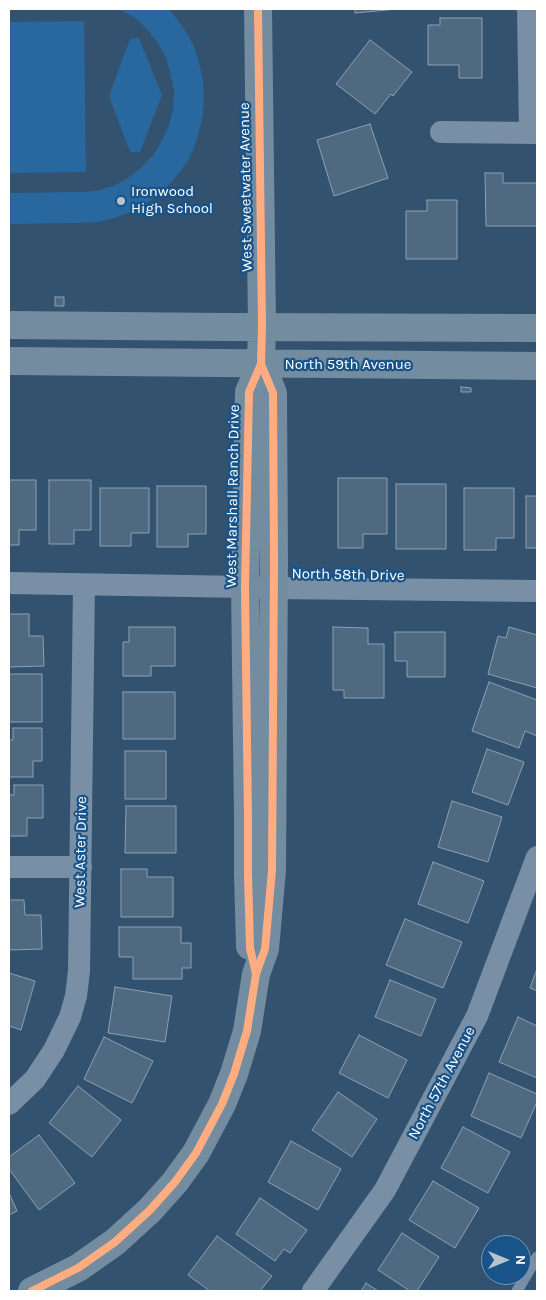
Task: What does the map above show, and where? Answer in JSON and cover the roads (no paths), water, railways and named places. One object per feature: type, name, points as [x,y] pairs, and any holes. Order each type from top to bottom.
[{"type":"street","name":"West Sweetwater Avenue","points":[[258,9],[261,364]]},
{"type":"street","points":[[441,132],[534,133],[528,9]]},
{"type":"street","points":[[9,325],[537,328]]},
{"type":"street","name":"North 59th Avenue","points":[[9,361],[537,366]]},
{"type":"street","name":"West Marshall Ranch Drive","points":[[256,974],[250,948],[248,890],[245,587],[249,392],[261,364]]},
{"type":"street","name":"West Marshall Ranch Drive","points":[[32,1291],[78,1268],[115,1242],[150,1210],[175,1182],[196,1152],[222,1104],[234,1074],[247,1031],[256,974],[265,948],[272,870],[273,393],[261,364]]},
{"type":"street","name":"North 58th Drive","points":[[9,583],[537,591]]},
{"type":"street","name":"West Aster Drive","points":[[11,1102],[35,1079],[54,1050],[70,1017],[80,971],[84,585]]},
{"type":"street","name":"North 57th Avenue","points":[[313,1291],[385,1190],[477,1016],[537,857]]},
{"type":"street","points":[[9,867],[81,867]]},
{"type":"lane","points":[[517,1291],[537,1257]]},
{"type":"place","name":"Ironwood High School","points":[[121,201]]}]
